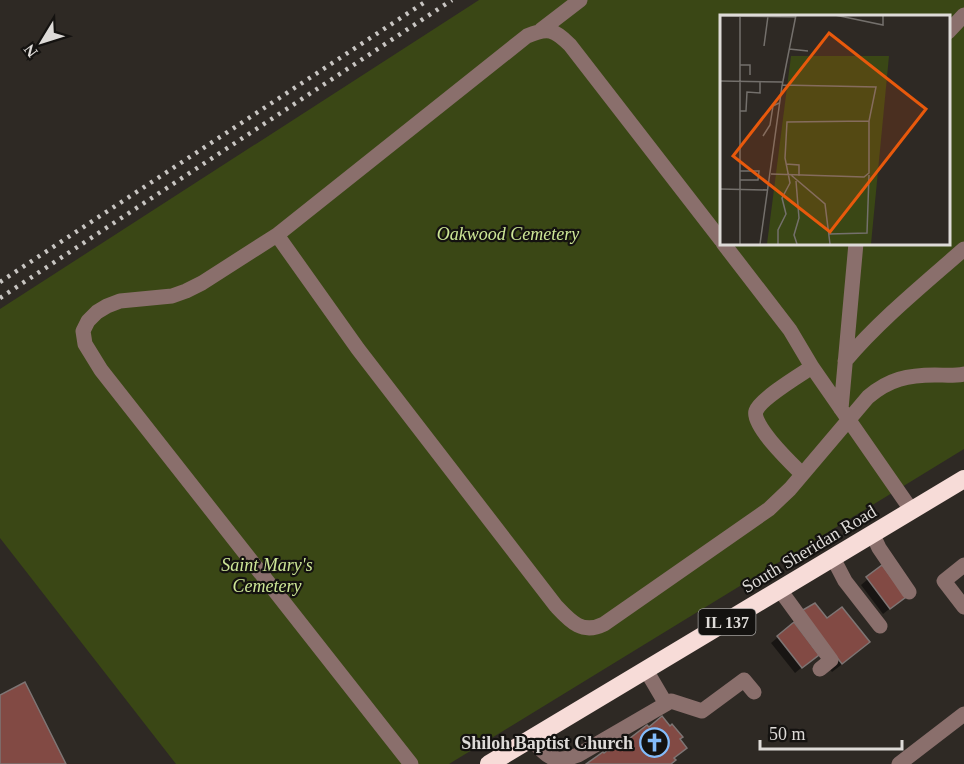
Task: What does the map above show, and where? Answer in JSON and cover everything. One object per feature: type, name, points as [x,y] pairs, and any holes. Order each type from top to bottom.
[{"type":"highway","name":"South Sheridan Road","points":[[489,764],[964,479]]},
{"type":"street","points":[[411,764],[101,370],[85,344],[83,331],[88,321],[107,306],[120,301],[172,296],[186,291],[277,235],[527,36],[541,30],[580,0]]},
{"type":"street","points":[[949,31],[964,15]]},
{"type":"street","points":[[541,30],[555,32],[570,45],[720,238]]},
{"type":"street","points":[[277,235],[358,349],[556,606],[568,619],[587,629],[604,624],[769,509],[802,474],[845,415],[880,387],[908,377],[964,374]]},
{"type":"street","points":[[724,244],[790,330],[812,368],[912,511]]},
{"type":"street","points":[[845,415],[845,361],[856,244]]},
{"type":"street","points":[[845,361],[858,345],[896,309],[964,249]]},
{"type":"street","points":[[802,474],[783,456],[759,424],[756,410],[766,399],[812,368]]},
{"type":"street","points":[[873,535],[879,548],[909,592]]},
{"type":"street","points":[[833,558],[845,582],[880,626]]},
{"type":"street","points":[[964,566],[944,581],[964,607]]},
{"type":"street","points":[[780,590],[831,660],[820,669]]},
{"type":"street","points":[[646,670],[666,704]]},
{"type":"street","points":[[532,739],[544,754],[566,759],[578,755],[671,701],[702,711],[744,680],[754,692]]},
{"type":"street","points":[[899,764],[964,714]]},
{"type":"green space","points":[[479,0],[964,0],[964,449],[449,764],[176,764],[0,538],[0,309]]},
{"type":"building","points":[[882,565],[906,597],[890,609],[866,577]]},
{"type":"building","points":[[815,603],[827,618],[842,607],[870,642],[842,664],[801,611]]},
{"type":"building","points":[[794,622],[819,655],[802,668],[777,636]]},
{"type":"building","points":[[25,682],[66,764],[0,764],[0,695]]},
{"type":"building","name":"Shiloh Baptist Church","points":[[662,716],[683,737],[680,739],[687,748],[674,758],[676,760],[671,764],[586,764],[603,752],[614,747],[616,749]]},
{"type":"railway","points":[[0,282],[428,0]]},
{"type":"railway","points":[[0,298],[452,0]]},
{"type":"place","name":"Shiloh Baptist Church","points":[[654,743]]},
{"type":"park label","name":"Oakwood Cemetery","points":[[508,234]]},
{"type":"park label","name":"Saint Mary's Cemetery","points":[[267,575]]}]
